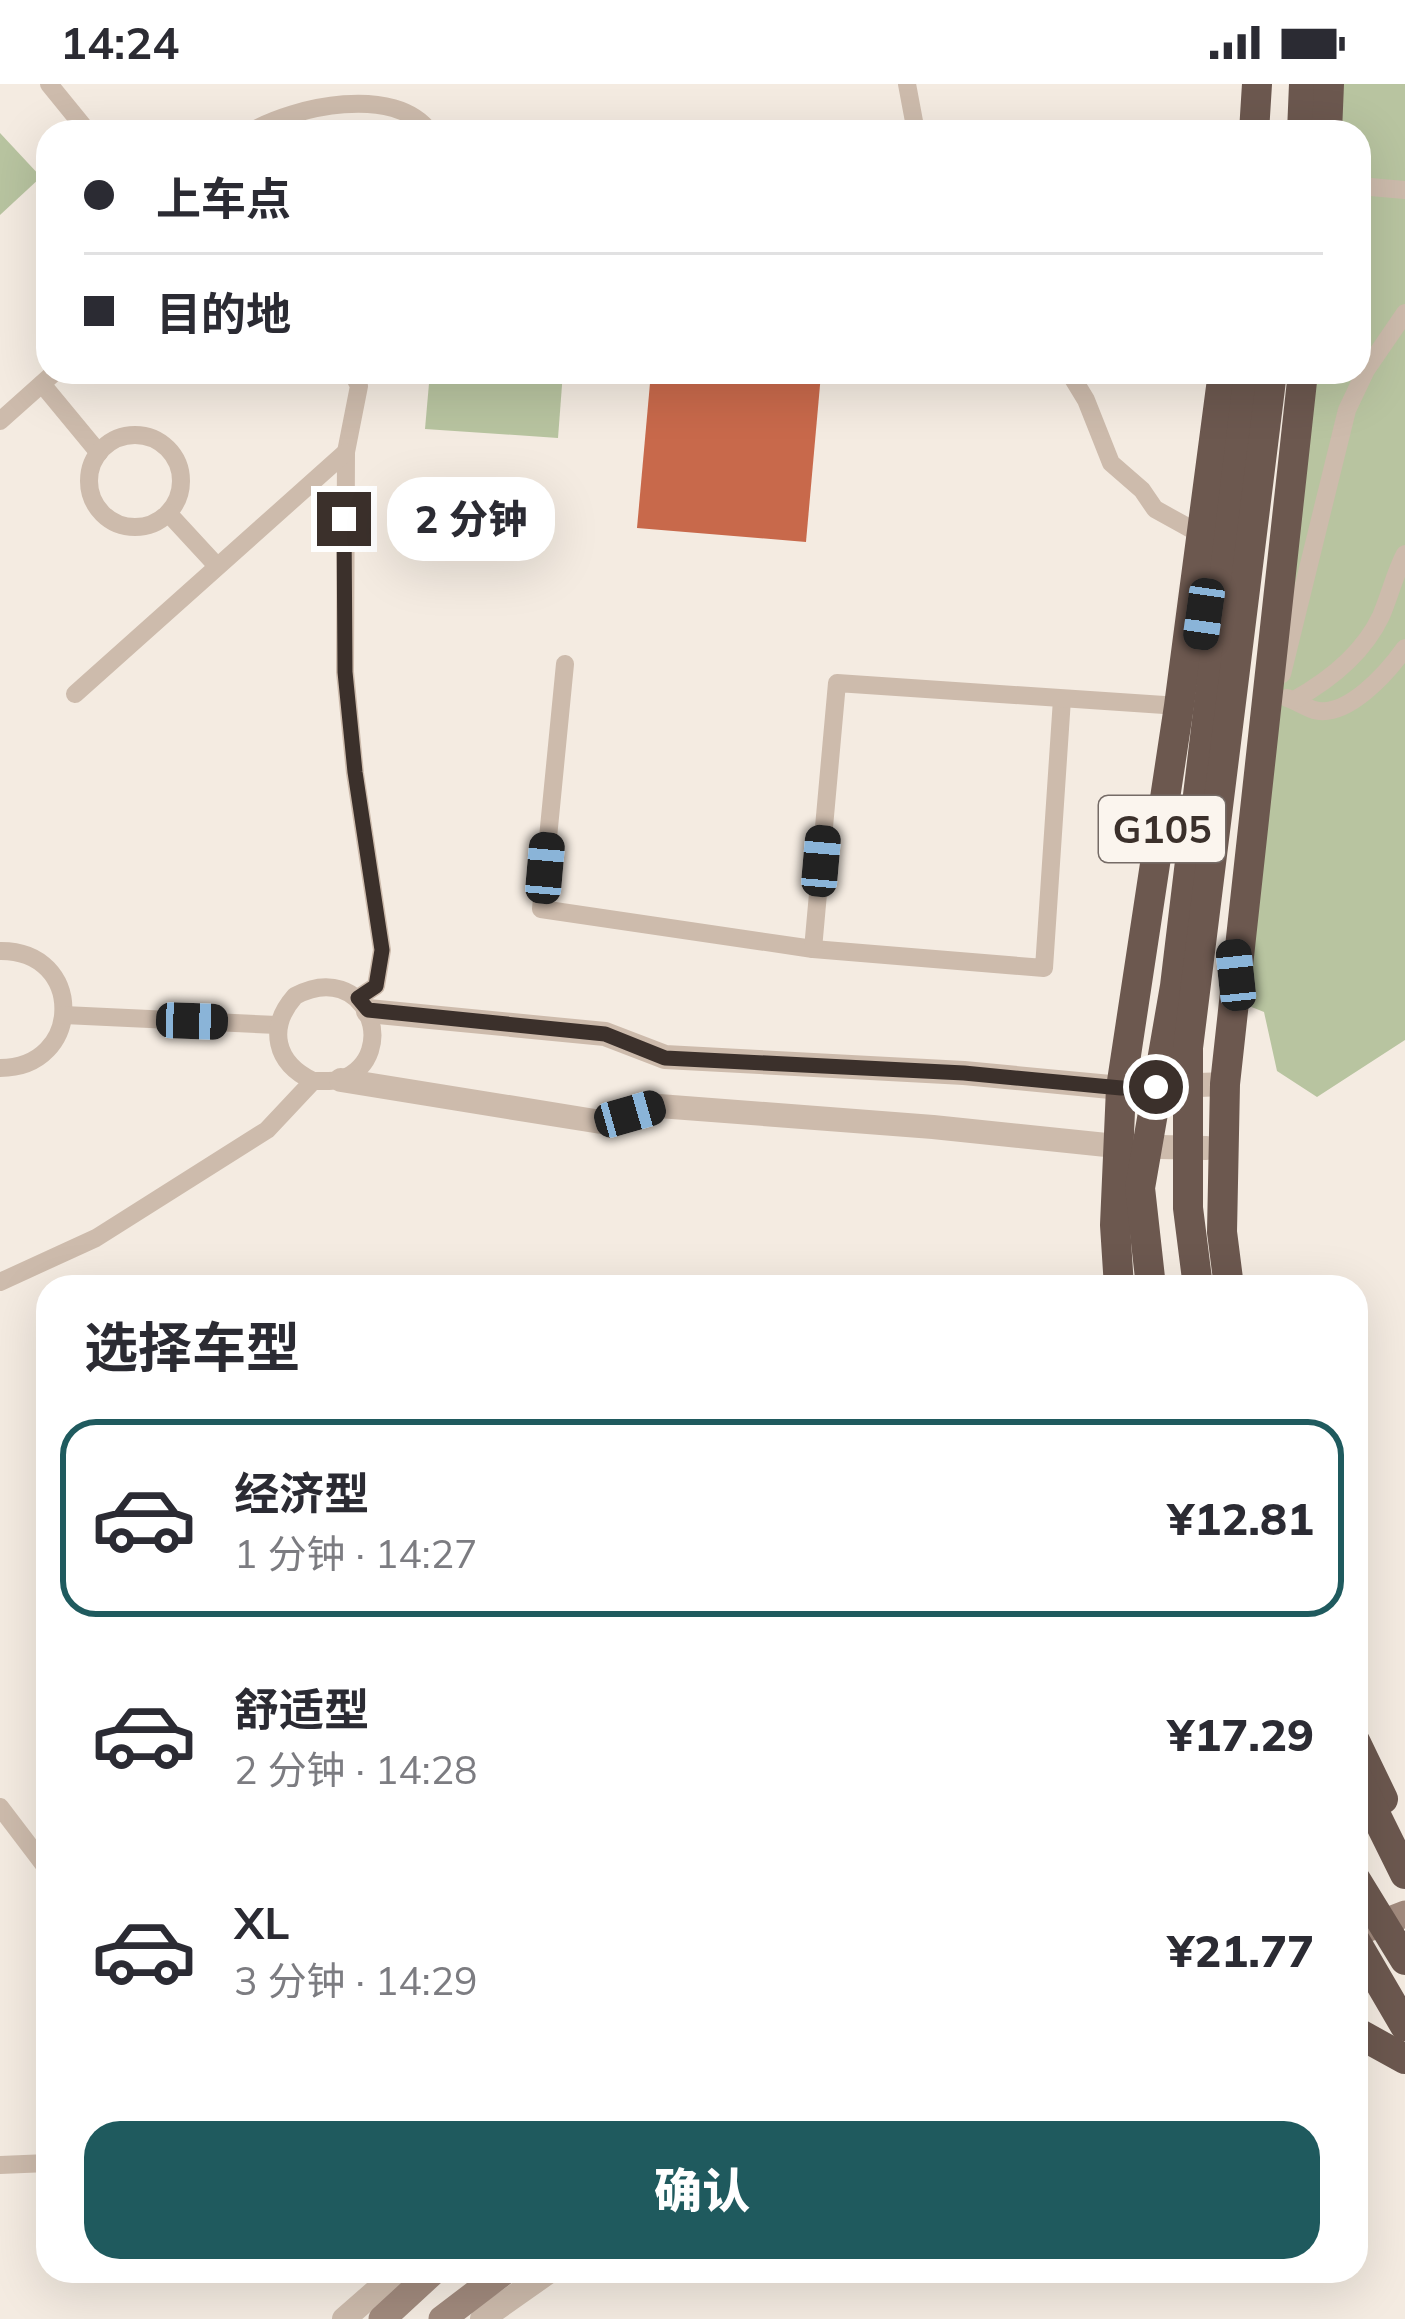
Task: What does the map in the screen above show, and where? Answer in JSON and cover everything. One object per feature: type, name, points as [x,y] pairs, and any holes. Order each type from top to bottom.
[{"type":"highway","points":[[1255,120],[1257,84]]},
{"type":"highway","points":[[1275,120],[1277,84]]},
{"type":"highway","points":[[1302,120],[1304,84]]},
{"type":"highway","points":[[1327,120],[1328,84]]},
{"type":"highway","name":"G105","points":[[1119,1275],[1116,1146],[1121,1088],[1221,384]]},
{"type":"highway","points":[[1236,975],[1228,898],[1267,576],[1251,448],[1249,384]]},
{"type":"highway","points":[[1150,1275],[1140,1188],[1174,986],[1251,448],[1269,384]]},
{"type":"highway","name":"G105","points":[[1227,1275],[1222,1232],[1225,1084],[1302,384]]},
{"type":"highway","points":[[1131,1023],[1169,878],[1216,526],[1251,448]]},
{"type":"highway","points":[[1196,1275],[1188,1208],[1188,1048],[1251,448]]},
{"type":"highway","points":[[1368,1769],[1405,1848]]},
{"type":"highway","points":[[1368,1799],[1405,1874]]},
{"type":"highway","points":[[1368,1903],[1405,1960]]},
{"type":"highway","points":[[1368,1963],[1405,2026]]},
{"type":"highway","points":[[1368,2039],[1405,2059]]},
{"type":"main road","points":[[1368,1879],[1405,1864]]},
{"type":"main road","points":[[1368,1928],[1405,1914]]},
{"type":"main road","points":[[382,2319],[421,2283]]},
{"type":"main road","points":[[442,2319],[490,2283]]},
{"type":"street","points":[[49,84],[78,120]]},
{"type":"street","points":[[908,84],[914,120]]},
{"type":"street","points":[[282,120],[317,107],[358,104],[404,111],[421,120]]},
{"type":"street","points":[[1371,187],[1405,190]]},
{"type":"street","points":[[1371,363],[1405,314]]},
{"type":"street","points":[[0,421],[41,384]]},
{"type":"street","points":[[52,384],[99,453]]},
{"type":"street","points":[[358,384],[346,452],[345,672],[382,950],[376,986],[363,1004]]},
{"type":"street","points":[[1077,384],[1111,463],[1155,508],[1202,535]]},
{"type":"street","points":[[1247,940],[1285,697],[1347,410],[1359,384]]},
{"type":"street","points":[[136,435],[165,446],[178,463],[181,484],[168,513],[150,524],[129,526],[101,512],[89,483],[99,453],[115,440],[136,435]]},
{"type":"street","points":[[75,694],[346,452]]},
{"type":"street","points":[[168,513],[217,566]]},
{"type":"street","points":[[1285,697],[1328,681],[1360,647],[1379,619],[1405,554]]},
{"type":"street","points":[[1285,697],[1317,711],[1337,708],[1381,676],[1405,648]]},
{"type":"street","points":[[565,664],[541,909],[814,950],[1044,968],[1062,699]]},
{"type":"street","points":[[814,950],[837,683],[1179,706]]},
{"type":"street","points":[[0,951],[27,954],[45,966],[62,993],[64,1015],[58,1036],[44,1053],[26,1064],[0,1068]]},
{"type":"street","points":[[1222,1148],[1116,1146],[933,1126],[659,1106],[601,1122],[340,1080],[313,1081],[284,1060],[277,1043],[277,1024],[295,996],[310,988],[343,988],[363,1004],[605,1034],[665,1058],[964,1073],[1121,1088],[1225,1084]]},
{"type":"street","points":[[340,1080],[363,1064],[374,1038],[363,1004]]},
{"type":"street","points":[[64,1015],[277,1024]]},
{"type":"street","points":[[0,1282],[96,1238],[267,1130],[313,1081]]},
{"type":"street","points":[[0,1807],[36,1854]]},
{"type":"street","points":[[0,2165],[36,2164]]},
{"type":"street","points":[[344,2319],[385,2283]]},
{"type":"street","points":[[482,2319],[533,2283]]},
{"type":"green space","points":[[1335,84],[1405,84],[1405,1040],[1317,1097],[1277,1071],[1264,1012],[1224,996],[1305,384],[1371,384],[1371,120],[1333,120]]},
{"type":"green space","points":[[0,133],[36,172],[36,182],[0,215]]},
{"type":"green space","points":[[429,384],[562,384],[558,438],[425,429]]},
{"type":"building","points":[[650,384],[820,384],[806,542],[637,528]]},
{"type":"route","points":[[344,519],[345,672],[382,950],[376,986],[358,998],[368,1010],[605,1034],[665,1058],[1156,1087]]}]
